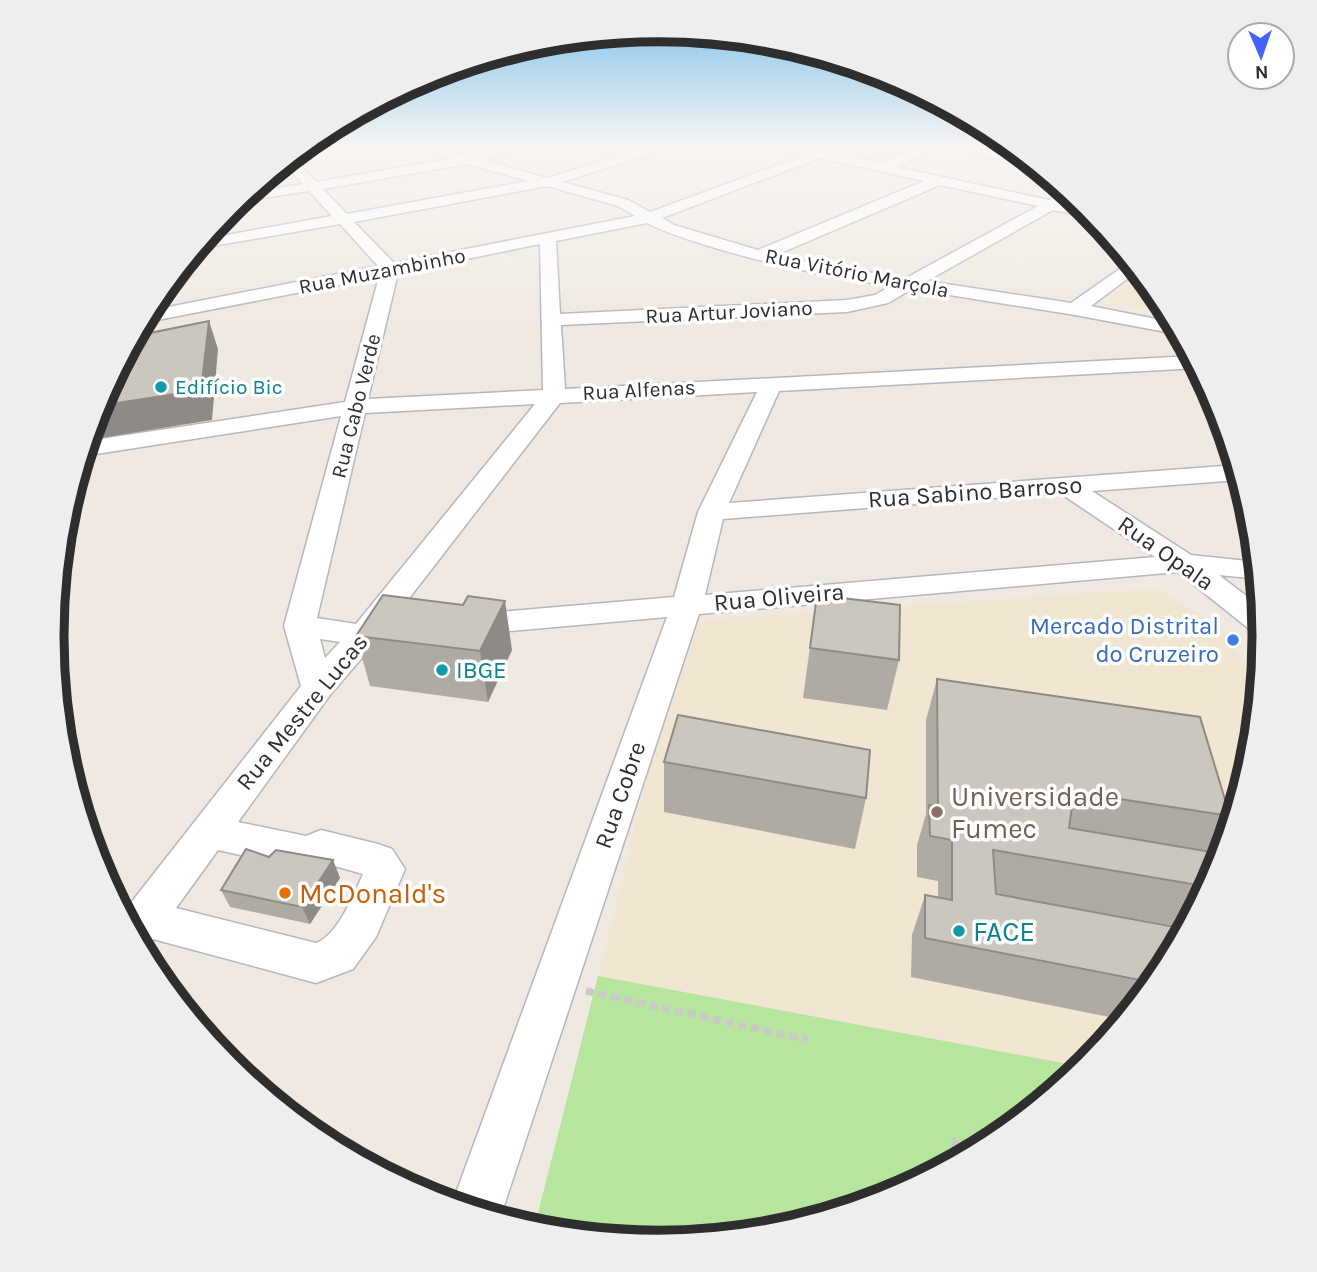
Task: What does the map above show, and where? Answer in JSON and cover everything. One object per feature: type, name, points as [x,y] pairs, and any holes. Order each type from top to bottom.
[{"type":"street","points":[[334,207],[390,269]]},
{"type":"street","points":[[214,242],[404,207]]},
{"type":"street","name":"Rua Vitório Marçola","points":[[630,207],[668,228],[759,256],[904,285],[1075,309],[1166,327]]},
{"type":"street","name":"Rua Muzambinho","points":[[159,315],[648,218],[676,207]]},
{"type":"street","points":[[759,256],[874,207]]},
{"type":"street","name":"Rua Artur Joviano","points":[[550,320],[847,306],[881,299],[1047,207]]},
{"type":"street","points":[[548,238],[554,394]]},
{"type":"street","name":"Rua Cabo Verde","points":[[300,625],[390,269]]},
{"type":"street","points":[[1075,309],[1127,271]]},
{"type":"street","name":"Rua Alfenas","points":[[95,447],[355,407],[554,394],[1185,363]]},
{"type":"street","name":"Rua Cobre","points":[[479,1202],[687,605],[712,512],[772,383]]},
{"type":"street","name":"Rua Mestre Lucas","points":[[139,924],[318,687],[364,635],[554,394]]},
{"type":"street","name":"Rua Sabino Barroso","points":[[712,512],[1229,473]]},
{"type":"street","name":"Rua Opala","points":[[1065,485],[1184,563],[1251,615]]},
{"type":"street","name":"Rua Oliveira","points":[[300,625],[364,635],[1184,563],[1248,571]]},
{"type":"street","points":[[300,625],[318,687]]},
{"type":"street","points":[[141,927],[316,963],[338,955],[354,934],[385,869],[378,861],[321,846],[316,855],[208,832]]},
{"type":"path","points":[[554,984],[808,1040]]},
{"type":"path","points":[[955,1150],[955,1141],[967,1143]]},
{"type":"shaded area","points":[[1134,280],[1156,312],[1106,301]]},
{"type":"shaded area","name":"Universidade Fumec","points":[[1151,589],[1163,592],[1215,624],[1251,673],[1241,752],[1221,827],[1191,899],[1173,933],[1130,998],[1070,1064],[598,976],[655,746],[698,625],[709,619]]},
{"type":"green space","points":[[598,976],[1070,1064],[1020,1107],[956,1150],[886,1185],[812,1210],[774,1219],[697,1229],[620,1229],[537,1218]]},
{"type":"building","points":[[209,321],[201,390],[112,404],[126,373],[148,333]]},
{"type":"building","points":[[383,595],[463,605],[468,596],[505,601],[480,651],[356,636]]},
{"type":"building","points":[[817,595],[900,605],[899,660],[810,648]]},
{"type":"building","points":[[937,679],[1200,717],[1227,806],[1225,815],[1074,792],[1069,828],[1211,852],[1197,885],[993,850],[996,894],[1176,927],[1142,980],[925,938],[925,895],[952,900],[952,840],[930,836],[929,805],[938,806]]},
{"type":"building","points":[[678,715],[870,750],[866,798],[664,762]]},
{"type":"building","points":[[246,849],[269,857],[276,850],[333,860],[302,907],[221,890]]},
{"type":"place","name":"Edifício Bic","points":[[161,387]]},
{"type":"place","name":"Mercado Distrital do Cruzeiro","points":[[1233,640]]},
{"type":"place","name":"IBGE","points":[[442,670]]},
{"type":"place","name":"Universidade Fumec","points":[[937,812]]},
{"type":"place","name":"McDonald's","points":[[285,893]]},
{"type":"place","name":"FACE","points":[[959,931]]}]
